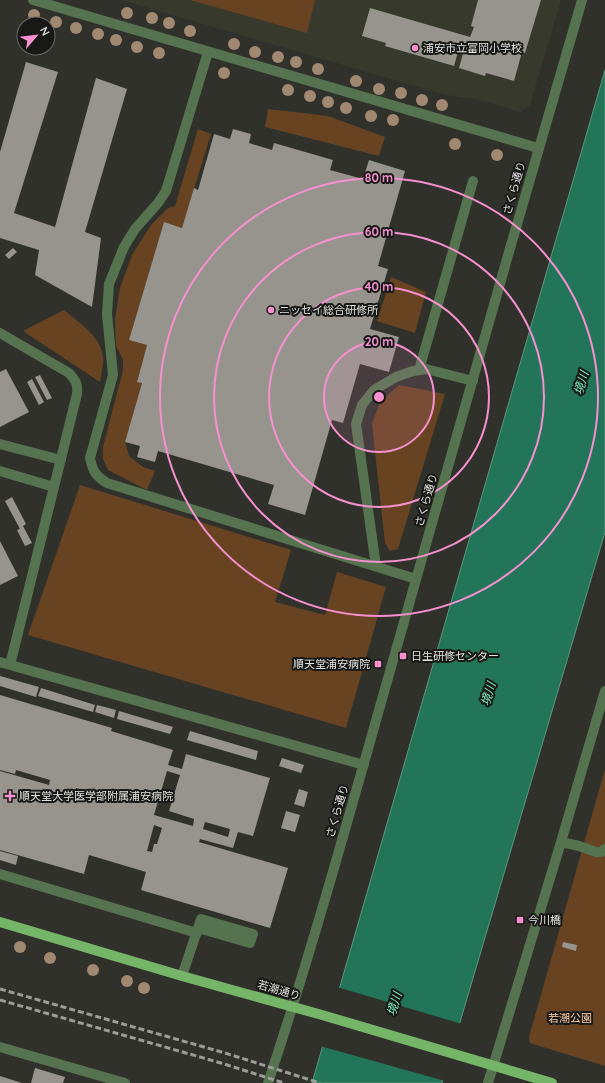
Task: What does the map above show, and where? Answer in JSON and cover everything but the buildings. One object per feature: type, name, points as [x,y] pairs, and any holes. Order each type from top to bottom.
[{"type":"main road","name":"若潮通り","points":[[0,922],[182,976],[293,1006],[552,1083]]},
{"type":"street","points":[[32,0],[538,148]]},
{"type":"street","name":"さくら通り","points":[[268,1083],[293,1006],[364,765],[538,148],[582,0]]},
{"type":"street","points":[[208,52],[166,191],[158,203],[135,229],[124,247],[109,284],[107,314],[112,375],[90,458],[92,468],[97,477],[107,483],[416,579]]},
{"type":"street","points":[[419,370],[473,181]]},
{"type":"street","points":[[0,333],[69,373],[78,386],[10,665]]},
{"type":"street","points":[[376,566],[356,424],[362,405],[374,390],[396,377],[413,371],[426,369],[472,381]]},
{"type":"street","points":[[0,444],[61,460]]},
{"type":"street","points":[[0,471],[54,487]]},
{"type":"street","points":[[0,662],[364,765]]},
{"type":"street","points":[[488,1083],[605,691]]},
{"type":"street","points":[[561,842],[596,852],[600,852],[605,848]]},
{"type":"street","points":[[0,874],[197,930],[250,943],[253,934],[201,919],[197,930],[182,976]]},
{"type":"street","points":[[0,1047],[125,1083]]},
{"type":"shaded area","name":"浦安市立富岡小学校","points":[[121,0],[561,0],[530,105],[520,112],[476,99],[446,95]]},
{"type":"green space","points":[[190,0],[315,0],[307,33]]},
{"type":"green space","points":[[268,109],[328,116],[385,137],[379,156],[265,127]]},
{"type":"green space","points":[[198,129],[211,134],[182,228],[164,223],[129,340],[147,345],[137,381],[142,383],[125,442],[129,456],[143,467],[155,471],[147,490],[108,470],[103,459],[103,447],[123,370],[123,359],[116,346],[115,319],[120,288],[132,255],[151,225],[168,208],[175,206]]},
{"type":"green space","points":[[391,277],[426,292],[415,333],[377,321]]},
{"type":"green space","points":[[64,310],[94,336],[101,349],[103,366],[100,382],[23,331]]},
{"type":"green space","points":[[399,385],[445,394],[398,549],[390,551],[385,543],[372,424],[380,402]]},
{"type":"green space","points":[[80,485],[291,550],[275,602],[325,615],[337,572],[386,587],[346,728],[28,635]]},
{"type":"green space","name":"若潮公園","points":[[605,769],[605,1066],[530,1043],[529,1037]]},
{"type":"water","name":"境川","points":[[605,70],[605,532],[442,1083],[312,1083]]},
{"type":"pier","points":[[337,987],[462,1024],[445,1081],[320,1046]]},
{"type":"railway","points":[[0,989],[225,1053],[320,1083]]},
{"type":"railway","points":[[0,1000],[221,1063],[284,1083]]},
{"type":"place","name":"浦安市立富岡小学校","points":[[415,48]]},
{"type":"place","name":"ニッセイ総合研修所","points":[[271,310]]},
{"type":"place","name":"日生研修センター","points":[[403,656]]},
{"type":"place","name":"順天堂浦安病院","points":[[378,664]]},
{"type":"place","name":"順天堂大学医学部附属浦安病院","points":[[10,796]]},
{"type":"place","name":"今川橋","points":[[520,920]]}]
